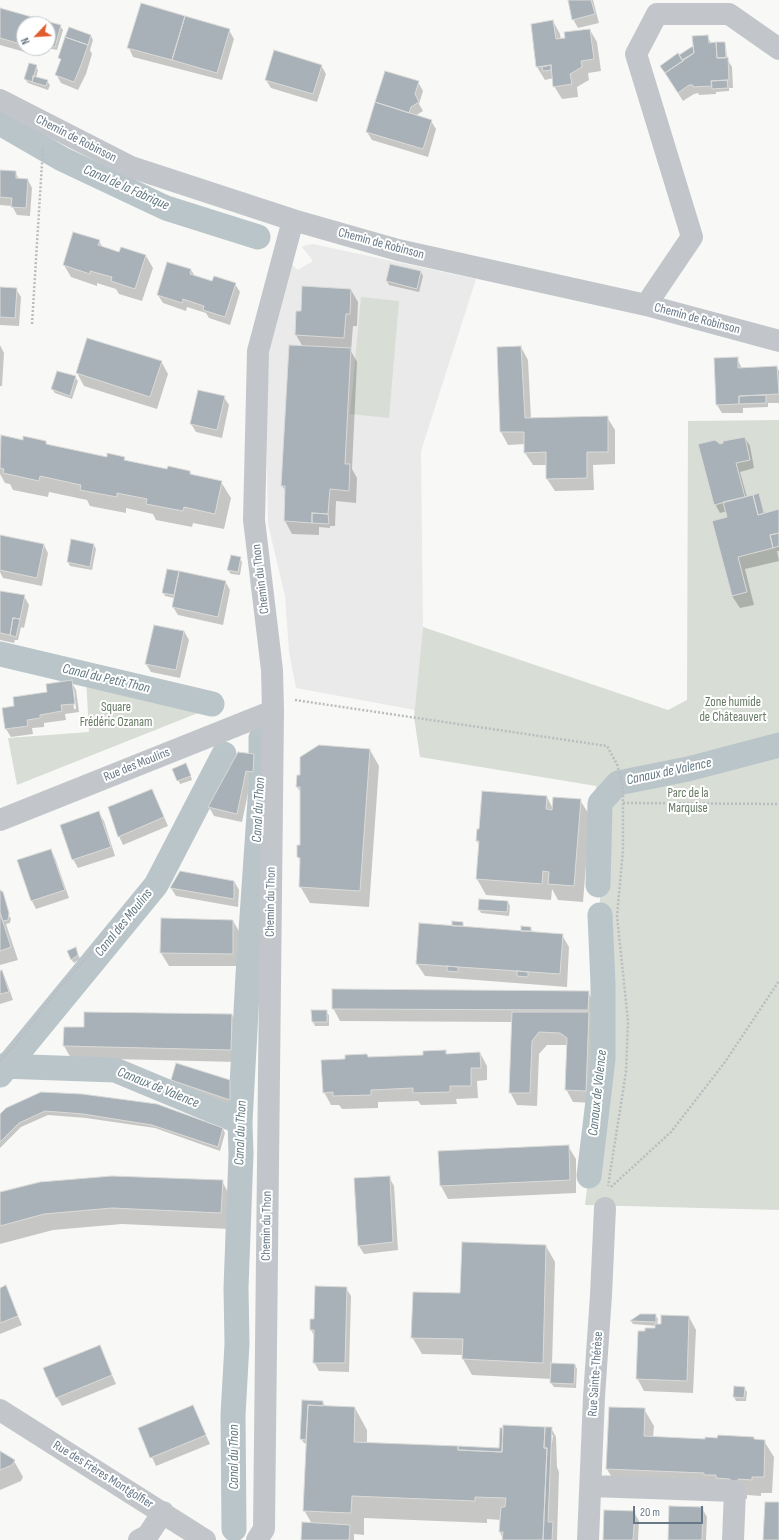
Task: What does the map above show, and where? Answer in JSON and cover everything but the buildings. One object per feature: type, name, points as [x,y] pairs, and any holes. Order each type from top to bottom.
[{"type":"street","points":[[646,305],[692,237],[636,54],[657,14],[729,14],[779,49]]},
{"type":"street","name":"Chemin de Robinson","points":[[0,100],[131,167],[293,220],[398,250],[646,305],[778,338]]},
{"type":"street","name":"Chemin du Thon","points":[[257,1540],[264,1529],[273,704],[272,670],[254,520],[258,351],[293,220]]},
{"type":"street","name":"Rue des Moulins","points":[[0,820],[273,704]]},
{"type":"street","name":"Rue Sainte-Thérèse","points":[[588,1540],[594,1397],[605,1208]]},
{"type":"street","name":"Rue des Frères Montgolfier","points":[[0,1410],[205,1540]]},
{"type":"street","points":[[591,1486],[734,1491],[733,1540]]},
{"type":"street","points":[[139,1540],[148,1535],[163,1512]]},
{"type":"path","points":[[32,324],[45,123]]},
{"type":"path","points":[[273,704],[607,746],[617,764],[623,789],[623,850],[617,916],[628,1021],[626,1072],[607,1190],[671,1132],[725,1062],[779,980]]},
{"type":"path","points":[[623,802],[779,804]]},
{"type":"path","points":[[0,1060],[11,1049],[60,987],[111,930]]},
{"type":"shaded area","points":[[313,244],[476,279],[421,451],[423,627],[415,710],[296,688],[289,652],[285,596],[268,524],[266,423],[268,352],[291,264],[298,270],[313,261],[302,247]]},
{"type":"green space","points":[[361,297],[399,301],[389,418],[350,414]]},
{"type":"green space","name":"Parc de la Marquise","points":[[779,420],[779,1210],[585,1205],[603,1059],[603,984],[596,786],[420,757],[414,717],[423,627],[668,710],[687,700],[688,421]]},
{"type":"green space","name":"Square Frédéric Ozanam","points":[[86,678],[208,709],[17,785],[8,738],[89,732]]},
{"type":"waterway","name":"Canal de la Fabrique","points":[[0,123],[62,159],[166,208],[258,237]]},
{"type":"waterway","name":"Canal du Petit Thon","points":[[0,654],[212,704]]},
{"type":"waterway","name":"Canal du Thon","points":[[234,1529],[233,1415],[237,1344],[236,1288],[241,1154],[240,1122],[261,785],[261,738]]},
{"type":"waterway","name":"Canaux de Valence","points":[[598,885],[600,803],[618,783],[688,769],[779,745]]},
{"type":"waterway","name":"Canal des Moulins","points":[[0,1075],[156,885],[224,754]]},
{"type":"waterway","name":"Canaux de Valence","points":[[589,1176],[603,1059],[603,984],[600,915]]},
{"type":"waterway","name":"Canaux de Valence","points":[[0,1066],[115,1070],[240,1122]]},
{"type":"park label","name":"Zone humide de Châteauvert","points":[[733,710]]}]
